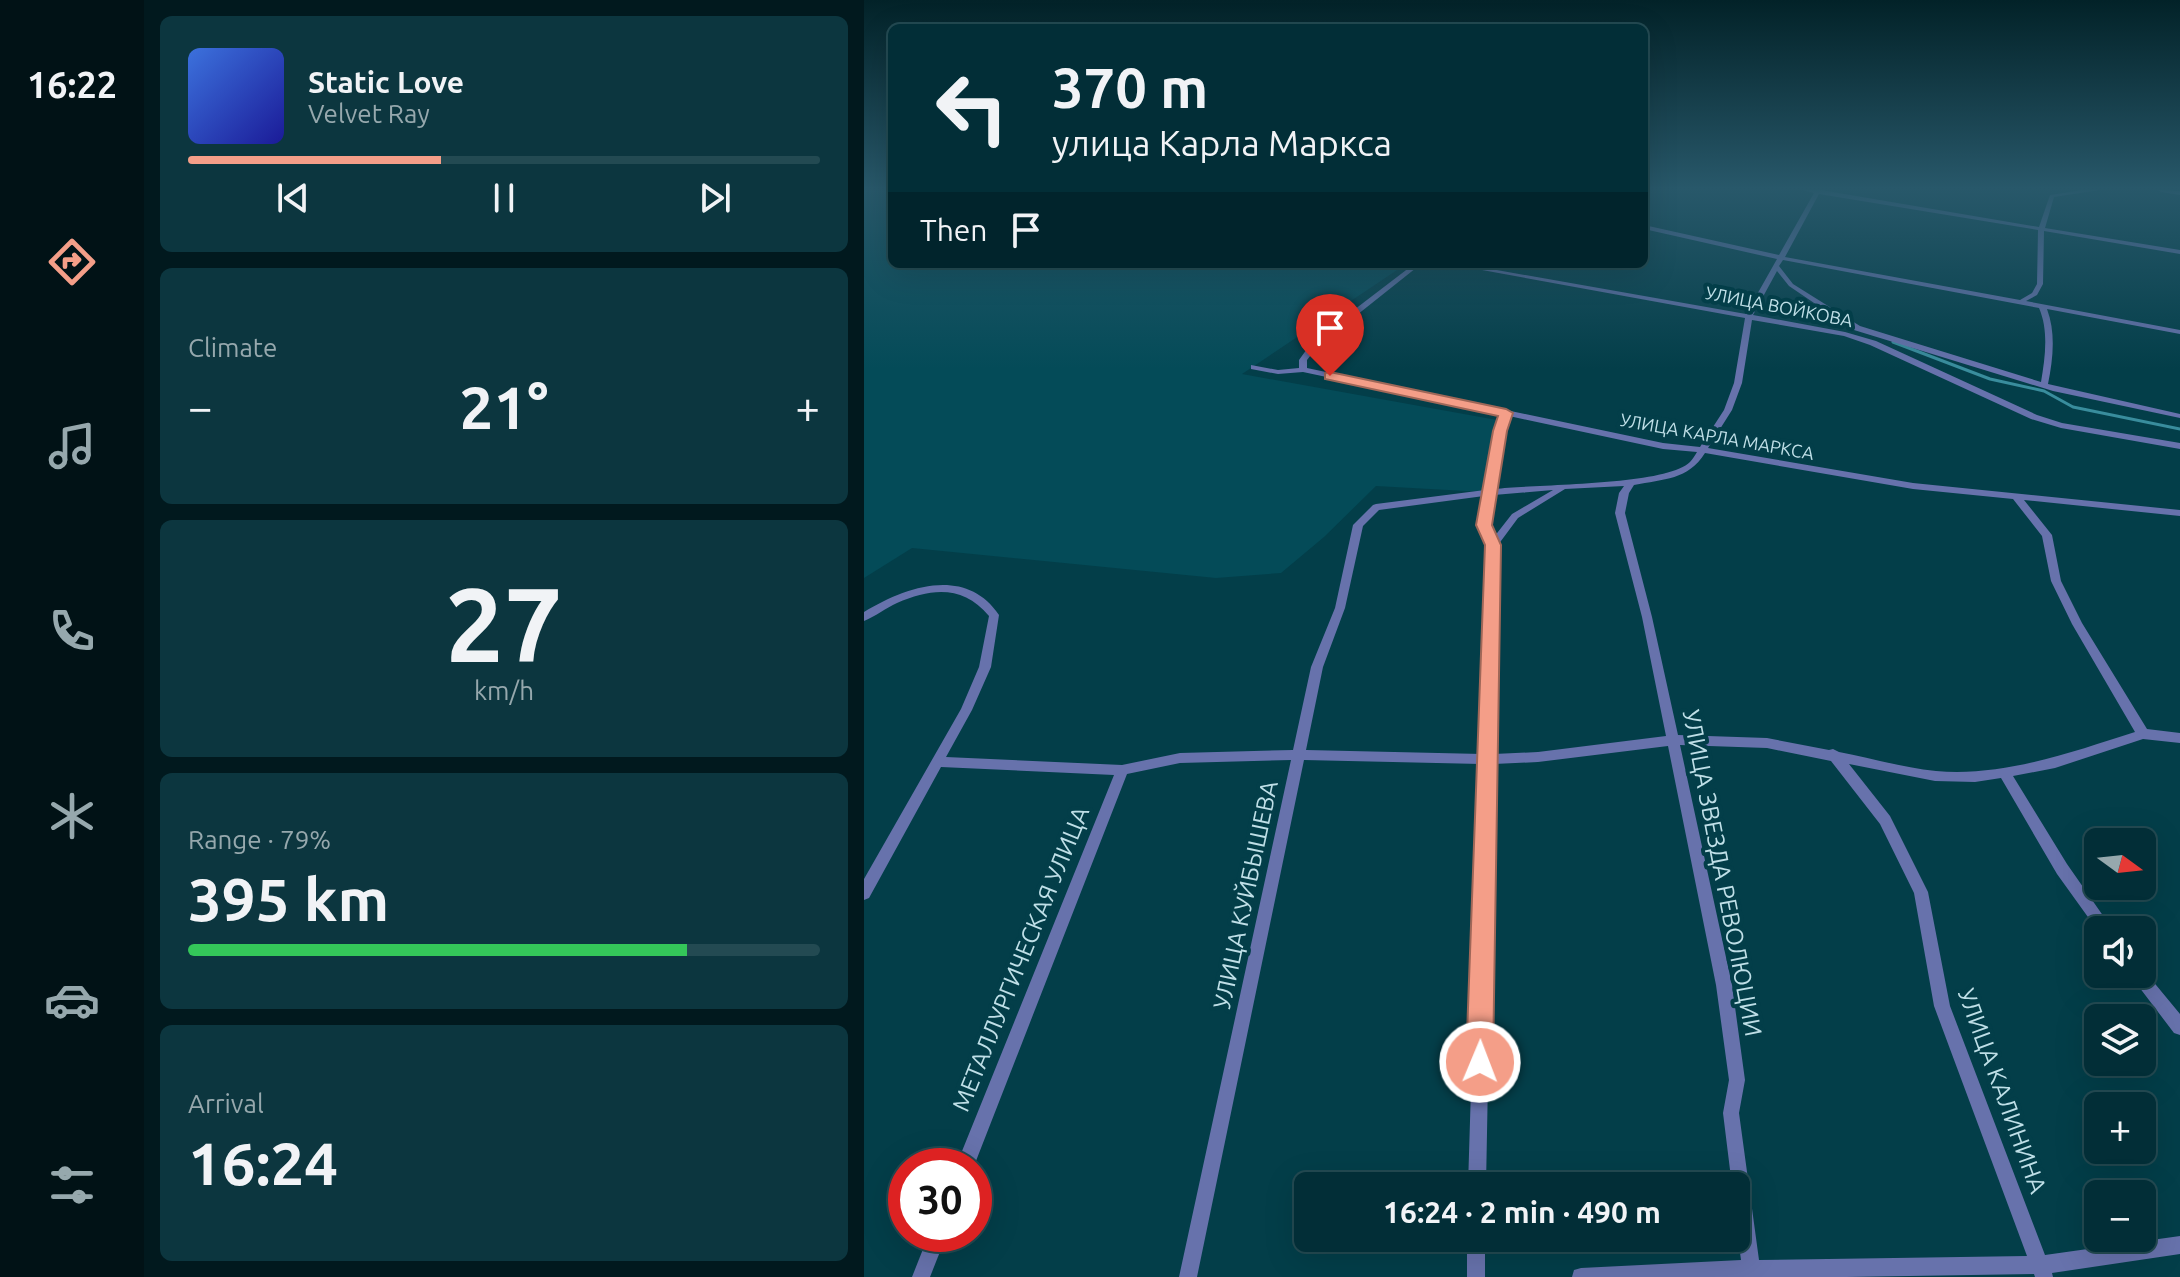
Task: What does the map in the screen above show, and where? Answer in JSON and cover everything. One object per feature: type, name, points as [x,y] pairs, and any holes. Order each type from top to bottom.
[{"type":"street","points":[[1729,250],[1780,263],[2022,301],[2180,332]]},
{"type":"street","points":[[1491,493],[1631,483],[1673,475],[1693,465],[1728,410],[1738,383],[1749,316],[1787,250]]},
{"type":"street","points":[[2022,301],[2035,294],[2040,284],[2041,250]]},
{"type":"street","name":"УЛИЦА ВОЙКОВА","points":[[1780,263],[1791,285],[1857,328],[2056,389],[2180,416]]},
{"type":"street","points":[[1303,370],[1303,360],[1315,344],[1413,268]]},
{"type":"street","name":"УЛИЦА ВОЙКОВА","points":[[1475,268],[1749,316],[1873,343],[2048,421],[2180,446]]},
{"type":"street","points":[[2041,305],[2047,314],[2044,384]]},
{"type":"street","name":"УЛИЦА КАРЛА МАРКСА","points":[[1254,367],[1278,372],[1303,370],[1663,446],[1705,450],[1840,475],[2017,498],[2180,513]]},
{"type":"street","points":[[1477,1172],[1493,545],[1484,525],[1500,431],[1506,413]]},
{"type":"street","name":"УЛИЦА ЗВЕЗДА РЕВОЛЮЦИИ","points":[[1631,483],[1624,493],[1620,513],[1647,617],[1724,985],[1737,1080],[1731,1113],[1752,1273]]},
{"type":"street","points":[[1493,545],[1515,516],[1565,486]]},
{"type":"street","name":"УЛИЦА КУЙБЫШЕВА","points":[[1188,1277],[1317,667],[1340,608],[1358,525],[1376,507],[1491,493]]},
{"type":"street","points":[[2017,498],[2047,535],[2056,581],[2077,624],[2143,734]]},
{"type":"street","points":[[864,617],[907,594],[947,588],[967,592],[987,603],[994,615],[985,667],[966,710],[864,893]]},
{"type":"street","points":[[937,762],[1122,770],[1180,758],[1298,755],[1489,759],[1538,757],[1673,740],[1767,743],[1935,776],[2005,774],[2055,763],[2143,734],[2180,738]]},
{"type":"street","name":"УЛИЦА КАЛИНИНА","points":[[1832,754],[1885,820],[1921,892],[1942,1006],[2042,1271]]},
{"type":"street","name":"МЕТАЛЛУРГИЧЕСКАЯ УЛИЦА","points":[[972,1148],[1122,770]]},
{"type":"street","points":[[2005,774],[2062,869],[2096,916]]},
{"type":"street","points":[[2149,988],[2180,1027]]},
{"type":"street","points":[[1581,1277],[2042,1271],[2180,1245]]},
{"type":"street","points":[[921,1277],[931,1252]]},
{"type":"street","points":[[1476,1252],[1476,1277]]},
{"type":"shaded area","points":[[864,250],[888,250],[888,268],[1400,268],[1242,374],[1497,420],[1484,492],[1376,486],[1324,537],[1281,573],[1216,578],[912,548],[864,578]]},
{"type":"waterway","points":[[1893,342],[1990,379],[2044,391],[2073,407],[2180,429]]},
{"type":"route","points":[[1330,376],[1506,413],[1496,450],[1484,525],[1493,545],[1480,1062]]}]
